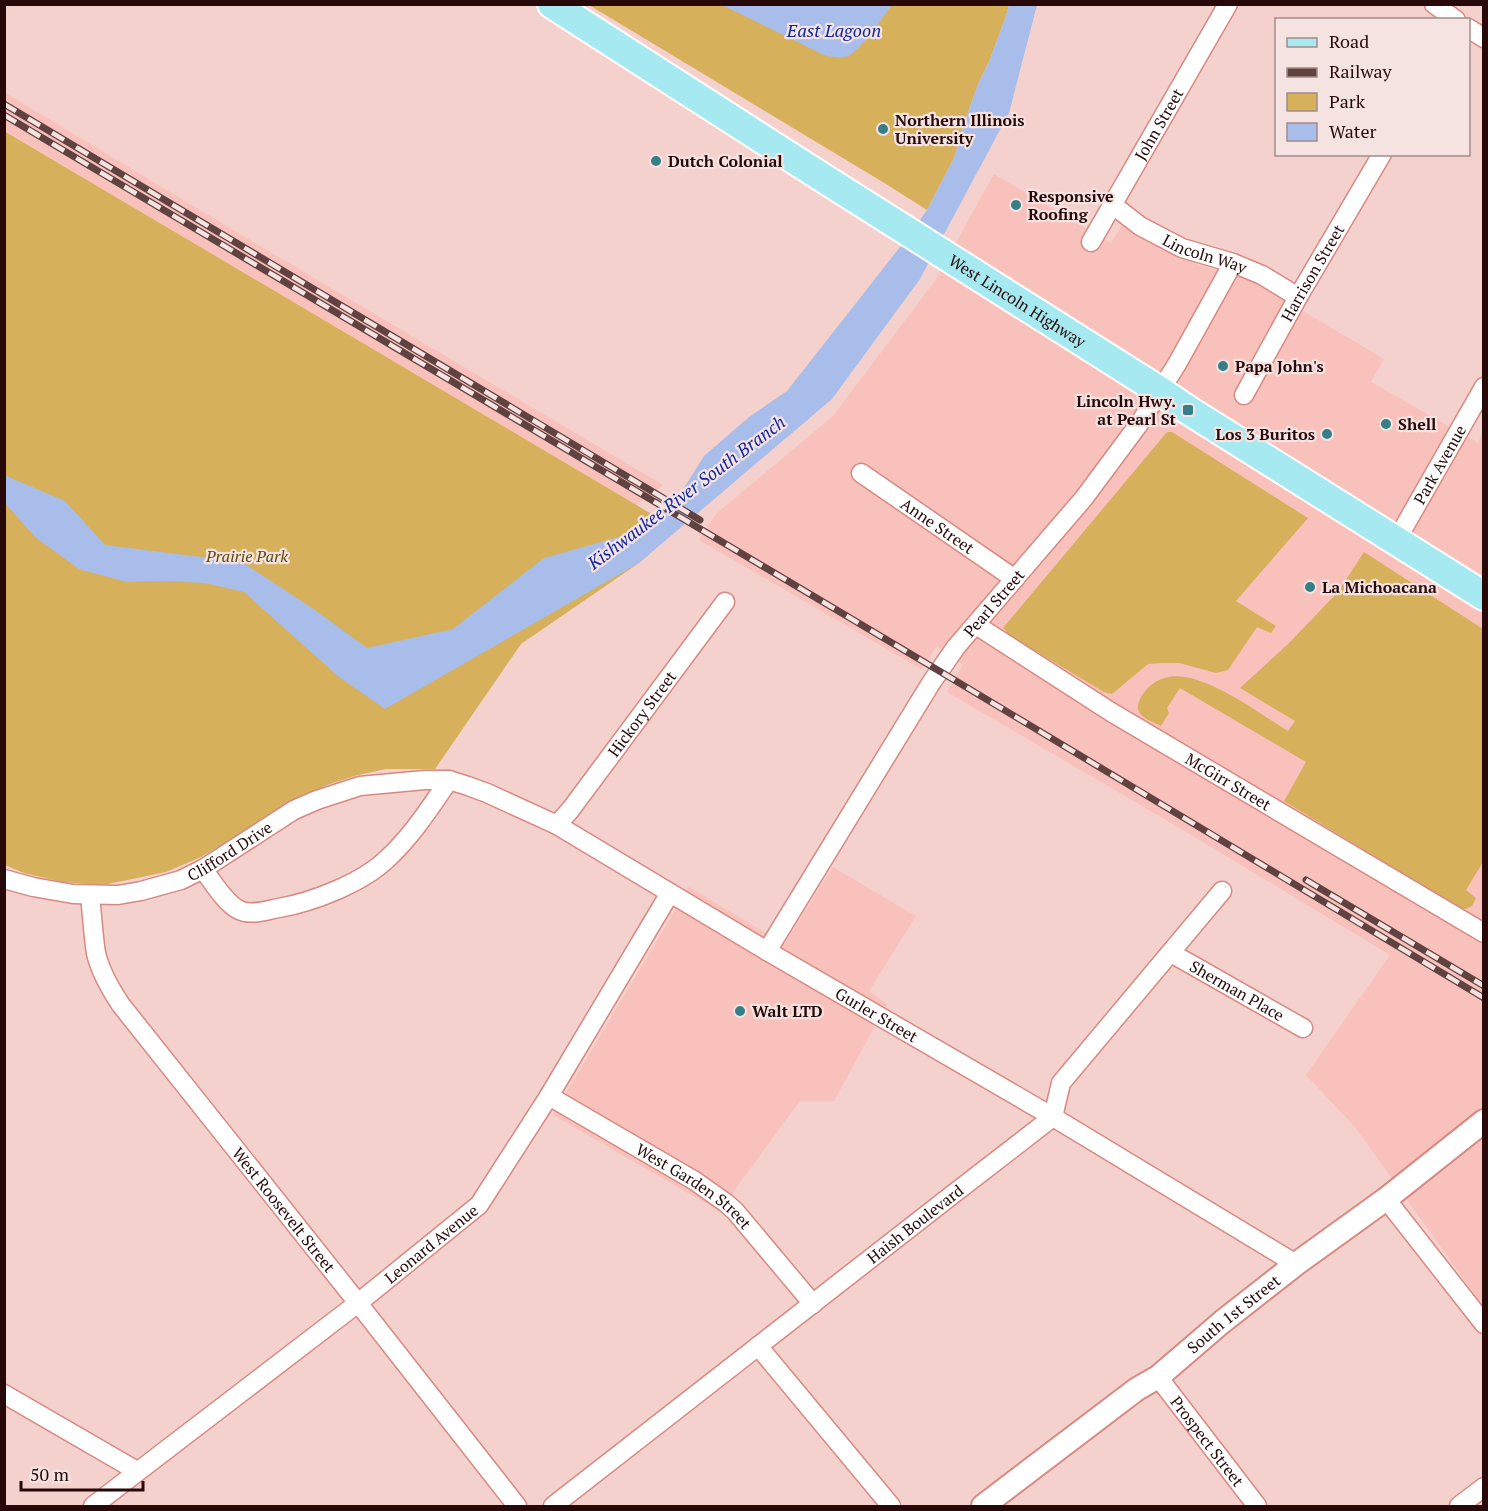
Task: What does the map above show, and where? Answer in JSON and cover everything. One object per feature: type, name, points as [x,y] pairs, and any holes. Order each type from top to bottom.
[{"type":"main road","name":"West Lincoln Highway","points":[[552,4],[1484,596]]},
{"type":"street","name":"John Street","points":[[1091,242],[1228,4]]},
{"type":"street","points":[[1434,4],[1453,18]]},
{"type":"street","points":[[1470,29],[1484,38]]},
{"type":"street","name":"Harrison Street","points":[[1244,395],[1298,297],[1381,156]]},
{"type":"street","name":"Lincoln Way","points":[[1113,205],[1140,226],[1182,248],[1233,263],[1262,275],[1298,297]]},
{"type":"street","name":"Pearl Street","points":[[767,951],[956,647],[1084,498],[1139,424],[1177,364],[1233,263]]},
{"type":"street","name":"Park Avenue","points":[[1396,541],[1484,387]]},
{"type":"street","name":"Anne Street","points":[[861,473],[1015,579]]},
{"type":"street","name":"Hickory Street","points":[[557,825],[724,602]]},
{"type":"street","name":"McGirr Street","points":[[976,624],[1111,712],[1484,933]]},
{"type":"street","points":[[202,869],[230,903],[247,913],[285,907],[324,895],[360,878],[386,860],[423,818],[449,780]]},
{"type":"street","name":"Gurler Street","points":[[449,780],[487,793],[557,825],[767,951],[1053,1117],[1296,1264]]},
{"type":"street","name":"Clifford Drive","points":[[6,883],[90,895],[118,895],[162,886],[181,880],[202,869],[294,810],[317,800],[360,786],[449,780]]},
{"type":"street","points":[[1053,1117],[1061,1083],[1222,891]]},
{"type":"street","name":"Leonard Avenue","points":[[93,1506],[358,1303],[479,1205],[549,1096],[670,892]]},
{"type":"street","name":"West Roosevelt Street","points":[[90,895],[96,954],[113,993],[517,1506]]},
{"type":"street","name":"Sherman Place","points":[[1171,952],[1303,1028]]},
{"type":"street","name":"West Garden Street","points":[[549,1096],[695,1181],[726,1203],[813,1304]]},
{"type":"street","name":"Haish Boulevard","points":[[553,1506],[1053,1117]]},
{"type":"street","name":"South 1st Street","points":[[983,1506],[1137,1389],[1158,1377],[1222,1322],[1296,1264],[1386,1199],[1484,1121]]},
{"type":"street","points":[[1386,1199],[1484,1323]]},
{"type":"street","points":[[758,1346],[891,1506]]},
{"type":"street","name":"Prospect Street","points":[[1158,1377],[1257,1506]]},
{"type":"street","points":[[4,1394],[138,1471]]},
{"type":"street","points":[[1459,1506],[1484,1487]]},
{"type":"shaded area","points":[[4,92],[663,485],[636,505],[204,250],[5,131]]},
{"type":"shaded area","points":[[994,174],[1111,243],[1122,225],[1199,265],[1254,282],[1384,359],[1371,382],[1478,443],[1483,431],[1483,1306],[1355,1127],[1306,1075],[1390,955],[1183,830],[947,692],[963,665],[937,646],[921,669],[699,540],[716,514],[833,416],[934,282]]},
{"type":"shaded area","points":[[833,867],[916,916],[869,991],[887,1004],[834,1101],[800,1101],[719,1211],[553,1115],[689,887],[784,944]]},
{"type":"green space","name":"Northern Illinois University","points":[[589,5],[1009,5],[967,115],[954,158],[927,210]]},
{"type":"green space","name":"Prairie Park","points":[[4,131],[677,529],[639,563],[521,644],[435,769],[386,769],[327,785],[297,800],[201,857],[166,872],[103,885],[62,882],[24,873],[5,865]]},
{"type":"green space","points":[[1167,432],[1172,432],[1308,518],[1236,601],[1276,626],[1271,633],[1257,627],[1228,670],[1216,673],[1179,663],[1148,664],[1112,694],[1104,692],[1010,636],[1003,628]]},
{"type":"green space","points":[[1364,552],[1483,629],[1483,862],[1466,890],[1476,898],[1472,906],[1466,909],[1458,908],[1284,801],[1306,762],[1180,688],[1167,708],[1169,713],[1161,726],[1145,718],[1138,710],[1141,697],[1149,687],[1160,680],[1178,676],[1198,680],[1225,692],[1288,731],[1295,721],[1240,688],[1288,644],[1338,592]]},
{"type":"water","name":"East Lagoon","points":[[722,5],[892,5],[872,33],[854,52],[839,58],[824,55]]},
{"type":"water","name":"Kishwaukee River South Branch","points":[[1009,5],[1037,5],[1009,113],[920,279],[832,399],[639,563],[385,709],[339,677],[244,592],[205,583],[127,582],[79,569],[35,537],[5,503],[4,475],[65,501],[105,545],[242,562],[315,610],[367,648],[453,629],[544,558],[633,533],[679,496],[704,456],[749,417],[787,391],[927,210],[954,158],[967,115]]},
{"type":"railway","points":[[4,104],[700,520]]},
{"type":"railway","points":[[4,115],[1484,998]]},
{"type":"railway","points":[[1306,880],[1484,986]]},
{"type":"place","name":"Northern Illinois University","points":[[883,129]]},
{"type":"place","name":"Dutch Colonial","points":[[656,161]]},
{"type":"place","name":"Responsive Roofing","points":[[1016,205]]},
{"type":"place","name":"Papa John's","points":[[1223,366]]},
{"type":"place","name":"Lincoln Hwy. at Pearl St","points":[[1188,410]]},
{"type":"place","name":"Shell","points":[[1386,424]]},
{"type":"place","name":"Los 3 Buritos","points":[[1327,434]]},
{"type":"place","name":"La Michoacana","points":[[1310,587]]},
{"type":"place","name":"Walt LTD","points":[[740,1011]]}]
